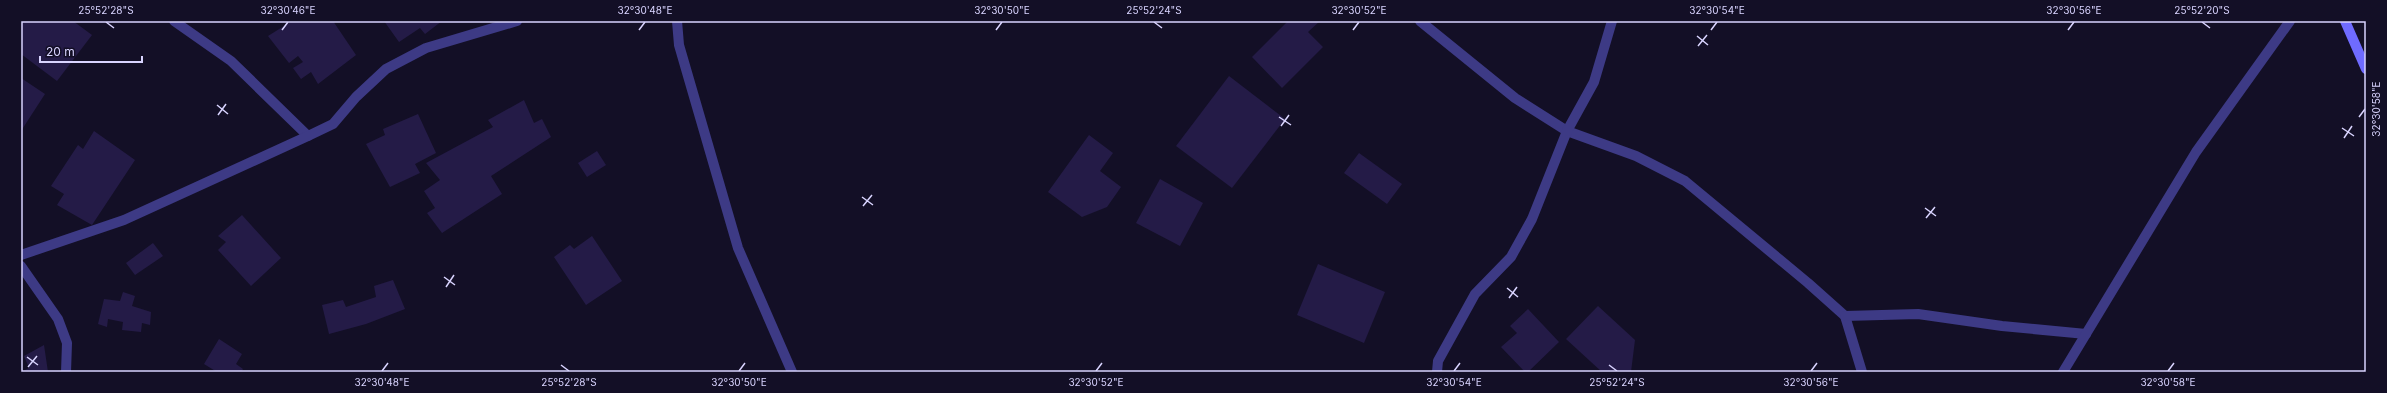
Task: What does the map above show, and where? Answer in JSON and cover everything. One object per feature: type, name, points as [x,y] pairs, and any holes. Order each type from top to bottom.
[{"type":"street","points":[[174,21],[231,61],[308,136]]},
{"type":"street","points":[[21,255],[124,220],[308,136],[333,124],[356,97],[386,69],[426,48],[517,21]]},
{"type":"street","points":[[677,21],[679,45],[738,248],[792,372]]},
{"type":"street","points":[[1420,21],[1515,98],[1567,131],[1636,156],[1685,181],[1808,283],[1845,316],[1862,372]]},
{"type":"street","points":[[1437,372],[1438,361],[1475,294],[1511,257],[1532,219],[1567,131],[1594,82],[1612,21]]},
{"type":"street","points":[[2063,372],[2196,152],[2290,21]]},
{"type":"street","points":[[2345,21],[2366,69]]},
{"type":"street","points":[[21,266],[58,319],[68,343],[66,372]]},
{"type":"street","points":[[1845,316],[1918,314],[2002,326],[2086,334]]},
{"type":"building","points":[[24,21],[73,21],[92,35],[57,81],[21,54],[21,25]]},
{"type":"building","points":[[292,21],[333,21],[356,55],[318,84],[311,72],[301,79],[293,68],[303,62],[298,56],[289,63],[268,36]]},
{"type":"building","points":[[384,21],[442,21],[425,34],[420,28],[399,42]]},
{"type":"building","points":[[1288,21],[1320,21],[1308,32],[1323,47],[1282,88],[1252,57]]},
{"type":"building","points":[[1229,76],[1285,119],[1232,188],[1176,146]]},
{"type":"building","points":[[21,78],[45,94],[21,131]]},
{"type":"building","points":[[524,100],[534,123],[542,119],[551,137],[491,176],[502,194],[442,233],[427,213],[435,208],[424,191],[440,180],[426,163],[493,127],[488,120]]},
{"type":"building","points":[[418,114],[436,153],[415,164],[420,173],[390,187],[366,144],[385,135],[383,129]]},
{"type":"building","points":[[94,131],[135,160],[92,225],[57,205],[64,194],[51,186],[78,145],[83,149]]},
{"type":"building","points":[[1089,135],[1113,153],[1100,171],[1121,187],[1107,207],[1082,217],[1048,192]]},
{"type":"building","points":[[597,151],[606,165],[587,177],[578,163]]},
{"type":"building","points":[[1359,153],[1402,184],[1387,204],[1344,173]]},
{"type":"building","points":[[1160,179],[1203,203],[1180,246],[1136,223]]},
{"type":"building","points":[[242,215],[281,258],[251,286],[218,250],[226,242],[218,236]]},
{"type":"building","points":[[592,236],[622,281],[586,305],[554,257],[570,245],[574,249]]},
{"type":"building","points":[[153,243],[163,256],[135,275],[126,263]]},
{"type":"building","points":[[1318,264],[1385,292],[1364,343],[1297,315]]},
{"type":"building","points":[[393,280],[405,309],[366,324],[329,334],[322,305],[343,300],[346,307],[376,297],[374,286]]},
{"type":"building","points":[[123,292],[135,296],[132,306],[151,312],[150,325],[142,323],[141,332],[122,330],[123,322],[108,319],[107,327],[98,324],[104,299],[120,301]]},
{"type":"building","points":[[1598,306],[1635,340],[1631,372],[1602,372],[1566,339]]},
{"type":"building","points":[[1528,309],[1559,342],[1528,372],[1525,372],[1501,347],[1517,333],[1510,326]]},
{"type":"building","points":[[219,339],[242,354],[236,364],[243,369],[241,372],[217,372],[204,364]]},
{"type":"building","points":[[44,345],[48,372],[21,372],[29,368],[24,356]]}]
